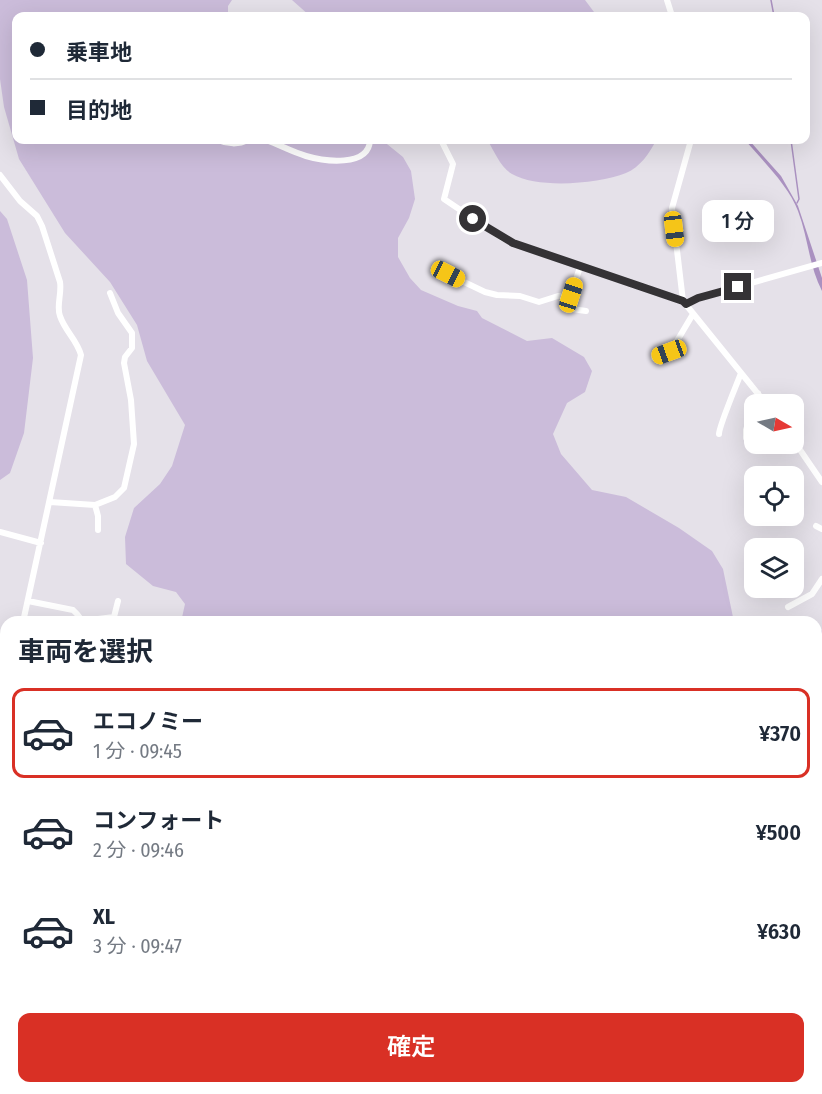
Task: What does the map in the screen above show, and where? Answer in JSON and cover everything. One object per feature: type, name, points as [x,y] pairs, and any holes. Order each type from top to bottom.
[{"type":"street","points":[[275,144],[293,152],[324,160],[353,159],[363,154],[368,149],[369,144]]},
{"type":"street","points":[[443,144],[453,164],[444,199],[502,237],[580,267],[685,302],[822,263]]},
{"type":"street","points":[[690,144],[672,208],[685,302],[758,393]]},
{"type":"street","points":[[0,175],[20,201],[37,216],[42,226],[60,282],[59,313],[73,336],[81,356],[24,616]]},
{"type":"street","points":[[580,267],[569,304],[571,308],[586,311]]},
{"type":"street","points":[[439,270],[474,288],[497,295],[520,296],[539,302],[558,296],[571,295]]},
{"type":"street","points":[[50,502],[95,505],[115,497],[124,488],[134,444],[132,400],[124,363],[125,357],[132,348],[132,333],[118,313],[110,293]]},
{"type":"street","points":[[654,358],[671,351],[693,314]]},
{"type":"street","points":[[719,434],[719,426],[728,410],[741,373]]},
{"type":"street","points":[[803,454],[822,482]]},
{"type":"street","points":[[95,505],[98,530]]},
{"type":"street","points":[[0,532],[41,543]]},
{"type":"street","points":[[788,607],[812,594],[822,579]]},
{"type":"street","points":[[28,601],[73,610],[78,616]]},
{"type":"street","points":[[116,616],[118,601]]},
{"type":"shaded area","points":[[0,0],[232,0],[228,6],[228,12],[12,12],[12,135],[4,107],[0,79]]},
{"type":"shaded area","points":[[292,0],[585,0],[594,12],[306,12]]},
{"type":"shaded area","points":[[15,144],[387,144],[403,157],[411,171],[415,199],[409,218],[398,238],[398,257],[410,278],[421,290],[458,306],[477,311],[482,318],[527,341],[552,338],[584,357],[592,371],[585,392],[567,403],[553,434],[561,454],[592,490],[626,497],[679,528],[712,551],[723,569],[733,616],[182,616],[185,604],[176,592],[153,586],[126,564],[125,537],[134,508],[160,484],[172,466],[185,425],[147,361],[137,325],[110,282],[65,233],[19,159]]},
{"type":"shaded area","points":[[490,144],[654,144],[636,167],[626,173],[600,180],[568,183],[537,182],[512,174],[501,164]]},
{"type":"shaded area","points":[[748,144],[753,144],[781,176],[798,206],[822,278],[822,291],[814,272],[798,211],[788,192]]},
{"type":"shaded area","points":[[0,211],[7,219],[27,280],[33,358],[24,433],[10,473],[0,480]]},
{"type":"waterway","points":[[771,0],[773,12]]},
{"type":"waterway","points":[[792,144],[799,199],[797,203]]},
{"type":"route","points":[[473,219],[513,243],[683,301],[686,304],[698,298],[738,287]]}]
